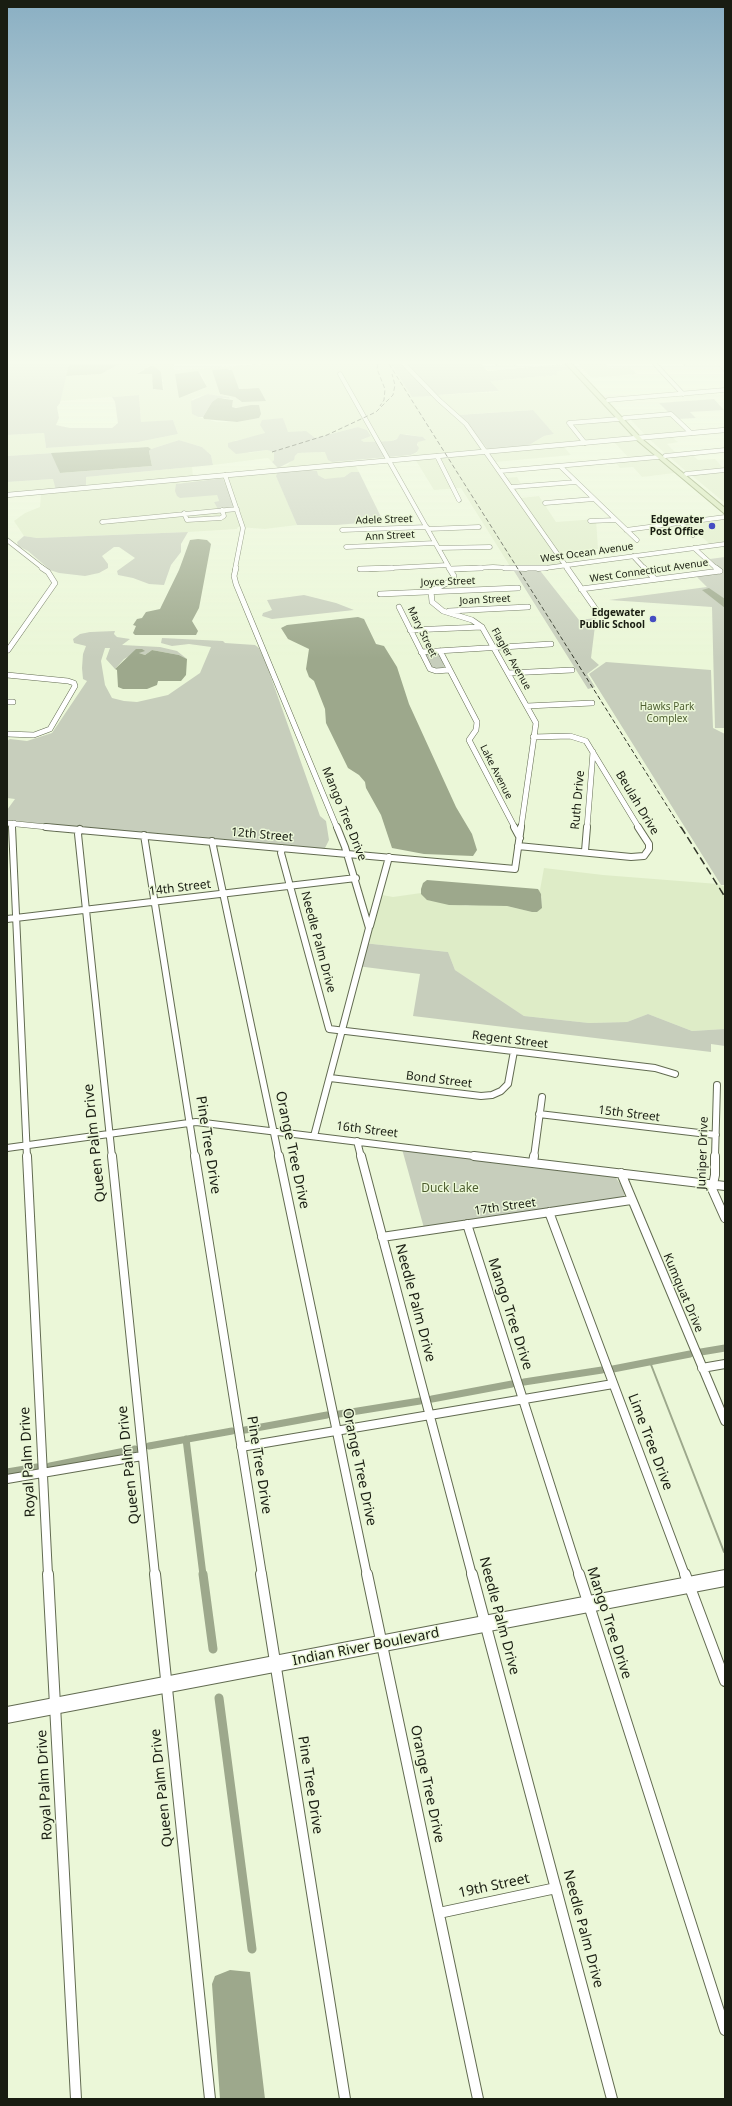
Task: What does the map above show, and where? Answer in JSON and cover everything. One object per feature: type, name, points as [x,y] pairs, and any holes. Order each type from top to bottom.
[{"type":"main road","points":[[667,462],[725,512]]},
{"type":"main road","points":[[669,462],[722,503]]},
{"type":"main road","points":[[696,488],[722,503]]},
{"type":"main road","name":"Indian River Boulevard","points":[[7,1715],[725,1578]]},
{"type":"street","points":[[7,495],[363,462]]},
{"type":"street","points":[[389,462],[428,528],[454,579],[431,591],[432,602],[443,611]]},
{"type":"street","points":[[440,462],[459,500]]},
{"type":"street","points":[[495,462],[597,611]]},
{"type":"street","points":[[501,471],[602,462]]},
{"type":"street","points":[[560,466],[637,540]]},
{"type":"street","points":[[686,474],[725,470]]},
{"type":"street","name":"Mango Tree Drive","points":[[225,475],[238,509],[243,528],[234,576],[236,584],[348,853],[370,928]]},
{"type":"street","points":[[512,488],[576,482]]},
{"type":"street","points":[[545,504],[594,499]]},
{"type":"street","points":[[102,522],[238,509]]},
{"type":"street","points":[[184,514],[187,520],[221,518],[224,516],[222,510]]},
{"type":"street","points":[[626,530],[725,517]]},
{"type":"street","points":[[590,521],[616,520]]},
{"type":"street","points":[[680,522],[693,534]]},
{"type":"street","name":"Adele Street","points":[[342,530],[479,527]]},
{"type":"street","points":[[7,540],[48,572],[55,583],[8,650]]},
{"type":"street","name":"Ann Street","points":[[346,547],[435,543]]},
{"type":"street","name":"West Ocean Avenue","points":[[360,569],[493,567],[531,570],[725,544]]},
{"type":"street","points":[[438,548],[490,546]]},
{"type":"street","name":"West Connecticut Avenue","points":[[581,589],[720,571],[694,548]]},
{"type":"street","points":[[633,556],[655,579]]},
{"type":"street","name":"Joyce Street","points":[[380,594],[518,588]]},
{"type":"street","name":"Mary Street","points":[[400,607],[410,630],[432,671],[449,670]]},
{"type":"street","name":"Joan Street","points":[[443,611],[528,607]]},
{"type":"street","name":"Flagler Avenue","points":[[443,611],[472,620],[482,626],[536,723],[515,869]]},
{"type":"street","points":[[410,630],[482,626]]},
{"type":"street","points":[[421,652],[551,644]]},
{"type":"street","name":"Lake Avenue","points":[[440,651],[476,722],[476,730],[469,740],[520,839]]},
{"type":"street","points":[[508,673],[572,670]]},
{"type":"street","points":[[7,675],[68,681],[74,683],[75,686],[50,729],[34,735],[7,734]]},
{"type":"street","points":[[527,706],[592,703]]},
{"type":"street","name":"Beulah Drive","points":[[518,846],[631,857],[644,856],[649,849],[649,844],[586,741],[576,737],[533,737]]},
{"type":"street","name":"Ruth Drive","points":[[584,852],[593,751]]},
{"type":"street","name":"12th Street","points":[[10,823],[515,869]]},
{"type":"street","name":"Royal Palm Drive","points":[[10,823],[12,829],[43,1473],[76,2099]]},
{"type":"street","name":"Queen Palm Drive","points":[[80,829],[78,834],[210,2099]]},
{"type":"street","name":"Pine Tree Drive","points":[[144,835],[345,2099]]},
{"type":"street","name":"Orange Tree Drive","points":[[212,841],[478,2099]]},
{"type":"street","name":"Needle Palm Drive","points":[[282,848],[281,853],[327,1026],[332,1030],[342,1032]]},
{"type":"street","points":[[314,1136],[389,857]]},
{"type":"street","name":"14th Street","points":[[7,920],[356,878]]},
{"type":"street","name":"Regent Street","points":[[342,1032],[655,1068],[675,1074]]},
{"type":"street","name":"Bond Street","points":[[330,1078],[481,1096],[492,1095],[501,1091],[508,1084],[514,1052]]},
{"type":"street","name":"Juniper Drive","points":[[717,1085],[716,1175],[713,1184],[713,1193],[725,1218]]},
{"type":"street","points":[[533,1163],[542,1097]]},
{"type":"street","name":"15th Street","points":[[539,1114],[716,1136]]},
{"type":"street","name":"16th Street","points":[[7,1148],[190,1123],[204,1123],[725,1186]]},
{"type":"street","name":"Needle Palm Drive","points":[[357,1141],[612,2099]]},
{"type":"street","name":"Kumquat Drive","points":[[622,1173],[631,1200],[725,1421]]},
{"type":"street","name":"17th Street","points":[[382,1237],[631,1200]]},
{"type":"street","name":"Lime Tree Drive","points":[[549,1212],[725,1681]]},
{"type":"street","name":"Mango Tree Drive","points":[[467,1224],[725,2030]]},
{"type":"street","points":[[702,1368],[725,1364]]},
{"type":"street","points":[[241,1447],[613,1384]]},
{"type":"street","points":[[7,1479],[142,1456]]},
{"type":"street","name":"19th Street","points":[[439,1913],[556,1888]]},
{"type":"shaded area","points":[[55,462],[151,462],[152,466],[60,473]]},
{"type":"shaded area","points":[[212,462],[234,462],[213,465]]},
{"type":"shaded area","points":[[290,462],[354,463],[7,495],[7,482],[53,479],[85,487],[85,477],[192,467],[193,476],[278,468],[288,465]]},
{"type":"shaded area","points":[[417,462],[496,462],[504,478],[517,477],[523,487],[515,488],[521,498],[539,496],[556,522],[596,519],[598,549],[560,552],[567,565],[513,571],[461,488],[434,490]]},
{"type":"shaded area","points":[[616,462],[663,462],[675,473],[642,477],[633,467],[620,468]]},
{"type":"shaded area","points":[[675,462],[718,462],[725,470],[688,473]]},
{"type":"shaded area","points":[[355,464],[359,472],[351,472],[344,477],[334,479],[325,479],[318,475],[277,477],[297,525],[265,529],[238,527],[237,529],[188,532],[37,538],[24,536],[14,521],[25,513],[40,507],[41,494],[7,497]],"holes":[[[216,479],[235,508],[214,502],[219,501],[217,495],[206,495],[178,483]]]},
{"type":"shaded area","points":[[725,471],[725,503],[690,474]]},
{"type":"shaded area","points":[[725,517],[725,549],[721,546],[713,547],[684,521]]},
{"type":"shaded area","points":[[190,540],[207,540],[211,544],[199,608],[192,621],[198,631],[196,635],[135,635],[133,633],[136,626],[133,625],[137,619],[142,618],[146,612],[160,609],[179,570]]},
{"type":"shaded area","points":[[709,588],[725,599],[725,608],[702,590]]},
{"type":"shaded area","points":[[358,617],[364,619],[376,644],[384,646],[397,667],[409,704],[456,807],[472,834],[477,850],[473,856],[424,854],[392,848],[381,815],[366,788],[365,782],[359,775],[348,768],[326,723],[325,709],[314,681],[309,677],[306,669],[309,649],[288,639],[281,628],[287,625]]},
{"type":"shaded area","points":[[136,649],[142,649],[145,651],[139,653],[145,655],[152,650],[179,655],[187,659],[186,675],[181,681],[158,681],[157,685],[147,689],[123,689],[118,687],[117,670],[115,669]]},
{"type":"shaded area","points":[[544,868],[603,875],[718,884],[725,887],[725,1029],[692,1031],[648,1014],[627,1022],[589,1023],[524,1016],[455,970],[448,952],[363,943],[376,894],[393,897],[421,893],[428,900],[466,906],[507,906],[532,912],[542,908],[542,897],[538,890],[540,890]]},
{"type":"shaded area","points":[[427,880],[538,889],[541,894],[542,908],[537,912],[532,912],[507,906],[449,905],[427,900],[421,894],[421,889],[423,883]]},
{"type":"shaded area","points":[[230,1970],[250,1972],[265,2099],[220,2099],[212,1984],[215,1976]]},
{"type":"green space","points":[[7,462],[56,462],[60,473],[152,466],[151,462],[212,462],[213,465],[86,477],[86,487],[56,490],[53,479],[7,482]]},
{"type":"green space","points":[[272,462],[289,462],[278,468]]},
{"type":"green space","points":[[306,469],[317,471],[318,475],[325,479],[344,477],[351,472],[359,472],[383,521],[337,525],[297,525],[276,476],[278,472]]},
{"type":"green space","points":[[223,479],[235,508],[218,509],[214,502],[219,501],[217,495],[180,498],[177,496],[175,491],[176,484]]},
{"type":"green space","points":[[188,532],[181,544],[181,552],[171,565],[164,585],[149,584],[133,578],[118,575],[117,571],[135,558],[119,547],[114,547],[102,556],[108,564],[108,568],[99,573],[85,576],[59,573],[50,570],[28,551],[18,546],[17,542],[24,536],[37,538]]},
{"type":"green space","points":[[725,557],[725,728],[715,728],[712,607],[609,600],[707,587],[696,576],[723,572],[710,559]]},
{"type":"green space","points":[[538,568],[579,620],[596,618],[591,658],[599,665],[587,674],[595,687],[588,689],[514,571]]},
{"type":"green space","points":[[304,595],[336,603],[354,610],[272,619],[262,616],[263,613],[272,610],[267,600]]},
{"type":"green space","points":[[115,631],[114,634],[117,637],[130,639],[122,645],[160,647],[177,651],[187,659],[179,655],[152,650],[145,655],[139,653],[142,649],[124,659],[115,669],[106,659],[110,648],[105,648],[101,661],[105,685],[112,698],[124,701],[137,702],[168,695],[200,673],[211,647],[189,644],[172,646],[161,643],[162,638],[223,641],[225,643],[255,645],[259,648],[267,666],[320,816],[326,821],[329,840],[323,852],[7,820],[7,810],[15,799],[7,798],[7,741],[10,739],[27,741],[52,733],[87,681],[83,679],[82,668],[83,654],[86,646],[74,643],[73,639],[80,634],[90,632]]},
{"type":"green space","points":[[426,652],[439,652],[445,669],[433,669],[425,656]]},
{"type":"green space","name":"Hawks Park Complex","points":[[606,662],[711,670],[713,728],[725,734],[725,885],[721,885],[589,674]]},
{"type":"green space","points":[[363,943],[448,952],[455,970],[524,1016],[589,1023],[627,1022],[648,1014],[692,1031],[725,1029],[725,1046],[711,1044],[711,1052],[413,1016],[420,974],[357,966]]},
{"type":"green space","name":"Duck Lake","points":[[402,1149],[614,1175],[623,1188],[625,1198],[424,1228]]},
{"type":"waterway","points":[[701,1352],[725,1348]]},
{"type":"waterway","points":[[613,1369],[690,1354]]},
{"type":"waterway","points":[[650,1362],[724,1552]]},
{"type":"waterway","points":[[524,1382],[602,1370]]},
{"type":"waterway","points":[[432,1399],[512,1384]]},
{"type":"waterway","points":[[339,1414],[420,1401]]},
{"type":"waterway","points":[[245,1430],[327,1415]]},
{"type":"waterway","points":[[186,1439],[232,1431]]},
{"type":"waterway","points":[[149,1446],[186,1439]]},
{"type":"waterway","points":[[186,1439],[203,1575]]},
{"type":"waterway","points":[[50,1466],[135,1449]]},
{"type":"waterway","points":[[7,1472],[37,1467]]},
{"type":"waterway","points":[[203,1574],[213,1649]]},
{"type":"waterway","points":[[219,1698],[252,1949]]},
{"type":"railway","points":[[451,462],[681,828]]},
{"type":"railway","points":[[681,827],[725,897]]},
{"type":"place","name":"Edgewater Post Office","points":[[712,526]]},
{"type":"place","name":"Edgewater Public School","points":[[653,619]]}]
